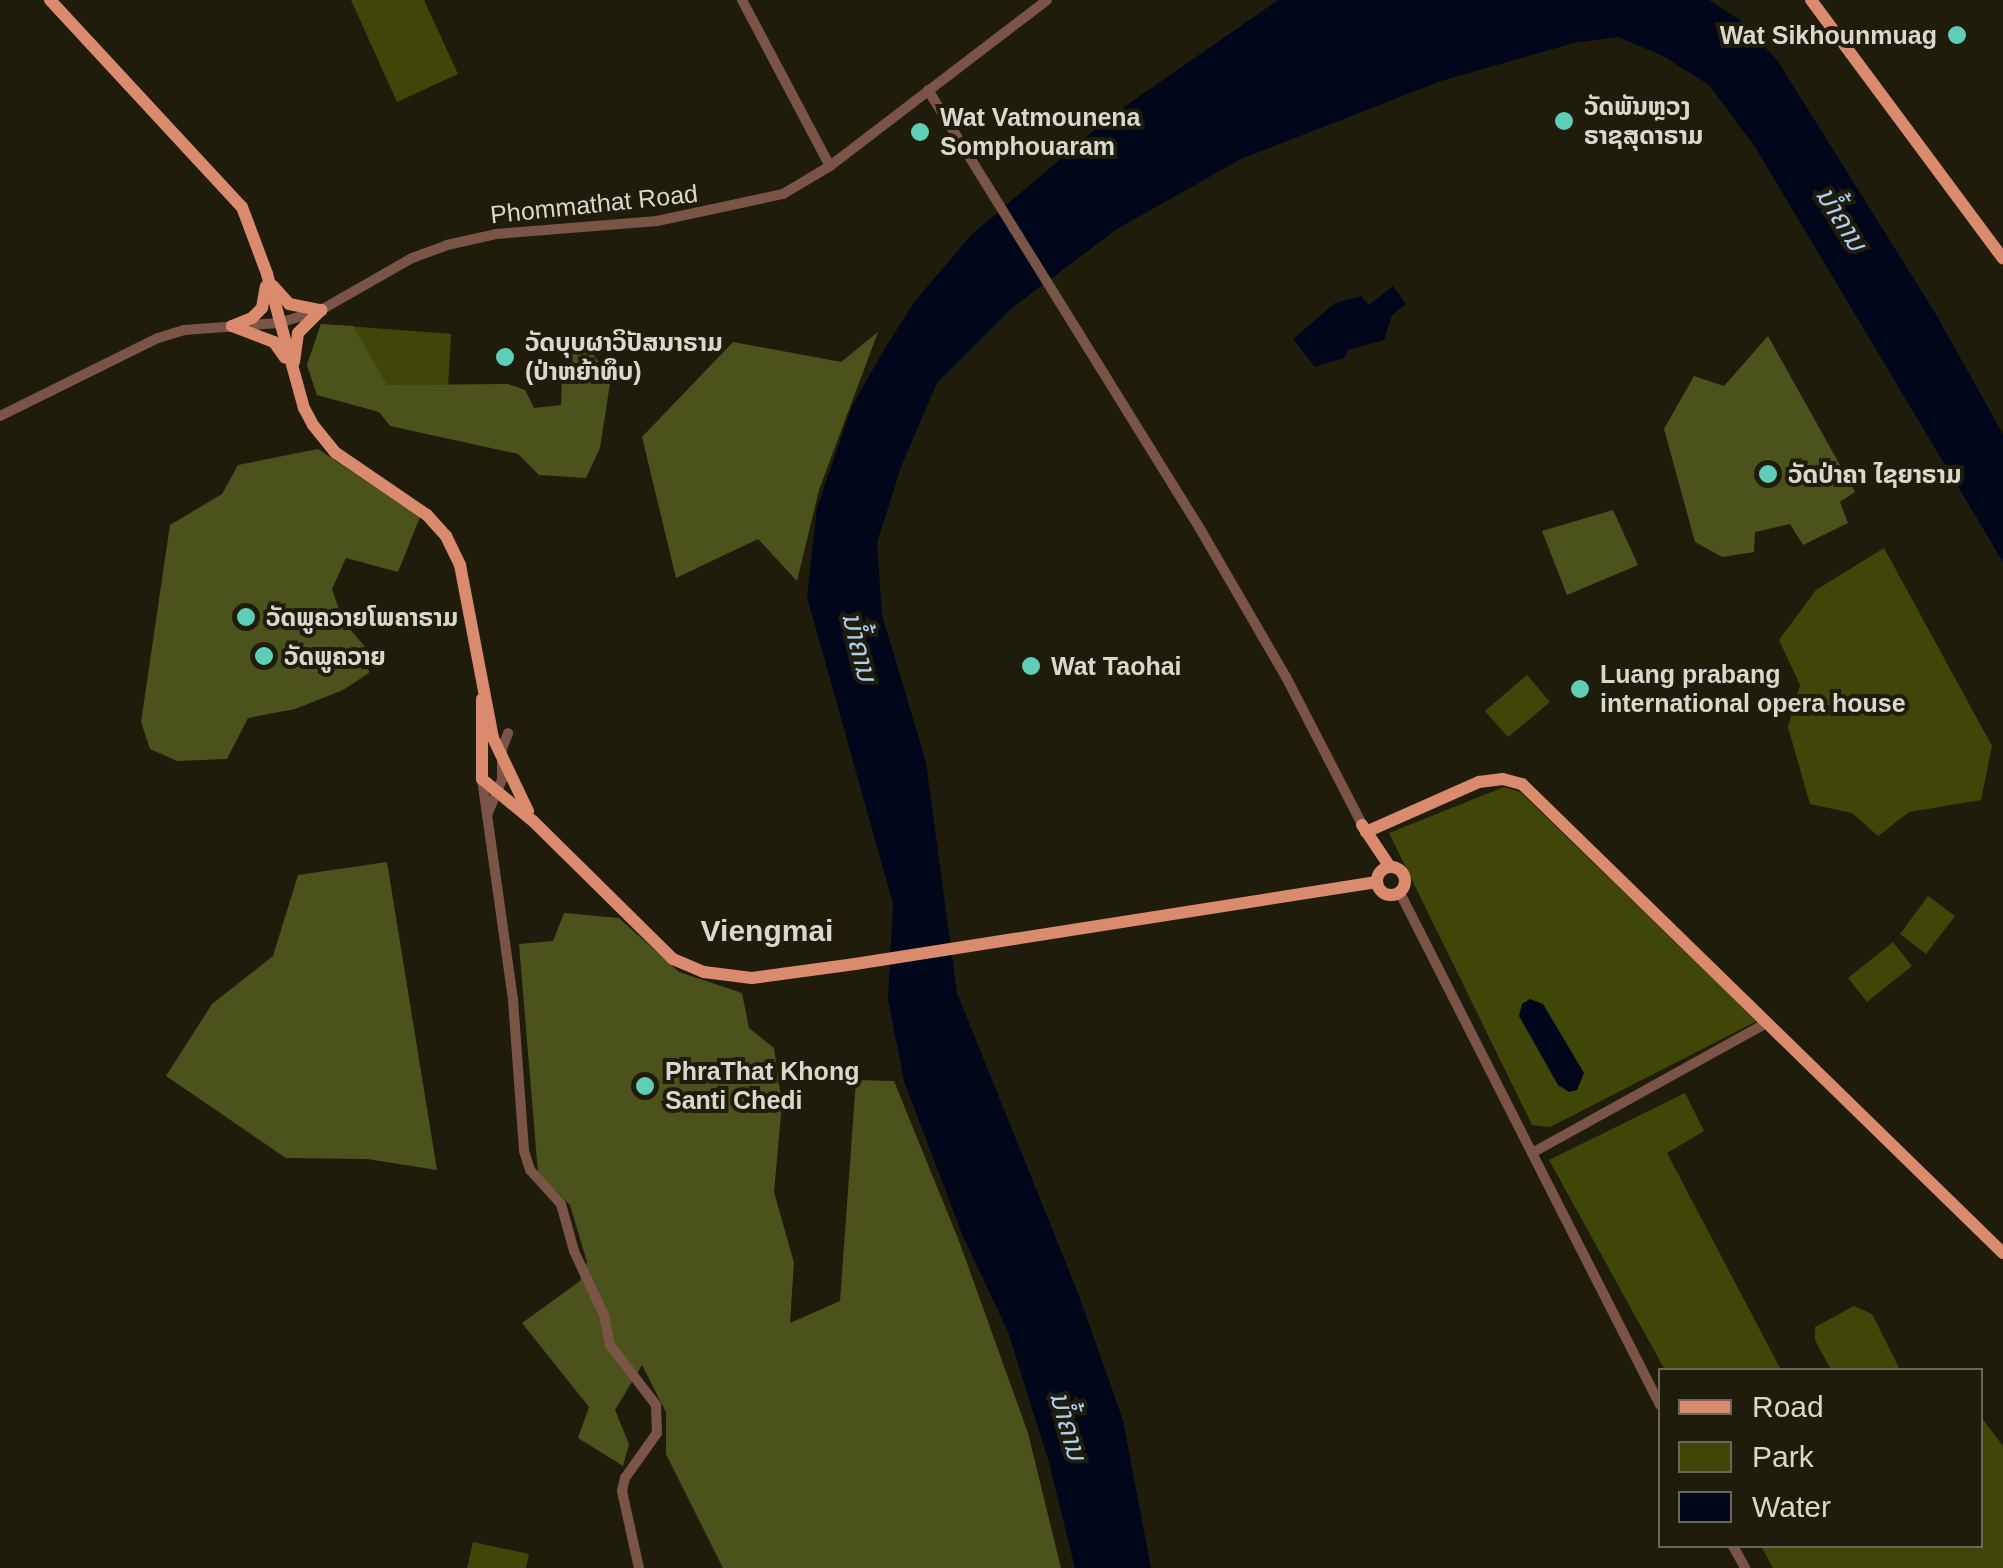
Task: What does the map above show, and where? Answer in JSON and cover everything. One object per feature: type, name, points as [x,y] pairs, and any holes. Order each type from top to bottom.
[{"type":"main road","points":[[50,0],[242,207],[276,293],[289,304],[321,310]]},
{"type":"main road","points":[[1810,0],[2003,259]]},
{"type":"main road","points":[[267,274],[304,408],[336,453],[427,515],[446,536],[460,565],[492,738],[534,822]]},
{"type":"main road","points":[[232,326],[252,318],[262,308],[267,274]]},
{"type":"main road","points":[[293,373],[298,333],[321,310]]},
{"type":"main road","points":[[232,326],[274,342],[293,373]]},
{"type":"main road","points":[[482,699],[481,772],[498,792],[534,822],[674,959],[688,968],[752,978],[984,943],[1382,874],[1401,870],[1405,878],[1400,893],[1386,894],[1382,874],[1364,828],[1490,780],[1522,784],[2003,1253]]},
{"type":"street","points":[[742,0],[830,166]]},
{"type":"street","name":"Phommathat Road","points":[[0,416],[158,338],[184,330],[278,322],[321,310],[412,258],[447,245],[496,234],[704,214],[783,194],[830,166],[1047,0]]},
{"type":"street","points":[[928,90],[1058,296],[1266,641],[1364,828]]},
{"type":"street","points":[[486,816],[498,792],[508,733]]},
{"type":"street","points":[[492,738],[481,772],[513,1000],[524,1152],[530,1170],[561,1204],[574,1251],[604,1314],[610,1344],[656,1405],[656,1433],[625,1478],[622,1491],[639,1568]]},
{"type":"street","points":[[1400,893],[1658,1402]]},
{"type":"street","points":[[1532,1153],[1767,1023]]},
{"type":"green space","points":[[351,0],[424,0],[458,74],[397,102]]},
{"type":"green space","points":[[321,324],[451,334],[447,407],[317,395],[307,365]]},
{"type":"green space","points":[[321,324],[353,326],[387,385],[508,384],[525,390],[534,408],[561,405],[563,347],[591,352],[611,377],[600,448],[586,478],[539,475],[518,454],[390,426],[379,412],[317,395],[307,365]]},
{"type":"green space","points":[[878,332],[819,490],[797,581],[758,539],[676,578],[642,437],[733,342],[841,362]]},
{"type":"green space","points":[[1768,336],[1855,492],[1840,502],[1848,523],[1803,545],[1790,524],[1755,532],[1754,552],[1722,557],[1695,542],[1664,429],[1694,376],[1724,386]]},
{"type":"green space","points":[[318,449],[420,517],[398,572],[346,558],[332,589],[343,621],[366,648],[369,673],[343,690],[295,709],[248,718],[227,759],[177,761],[150,749],[141,722],[170,525],[222,494],[238,465]]},
{"type":"green space","points":[[1613,510],[1638,565],[1567,595],[1542,531]]},
{"type":"green space","points":[[1884,548],[1992,746],[1981,800],[1909,812],[1878,836],[1852,813],[1810,804],[1788,727],[1800,685],[1779,640],[1816,590]]},
{"type":"green space","points":[[1527,675],[1550,702],[1508,737],[1485,711]]},
{"type":"green space","points":[[1504,787],[1520,792],[1757,1021],[1550,1127],[1532,1125],[1389,833]]},
{"type":"green space","points":[[387,862],[437,1170],[367,1159],[286,1158],[166,1076],[212,1004],[273,956],[298,875]]},
{"type":"green space","points":[[1928,896],[1955,916],[1926,954],[1900,934]]},
{"type":"green space","points":[[564,913],[619,918],[679,972],[742,993],[749,1028],[774,1048],[782,1104],[774,1192],[794,1263],[790,1323],[840,1301],[856,1080],[894,1081],[959,1241],[1028,1433],[1061,1568],[723,1568],[666,1454],[666,1412],[642,1365],[615,1410],[629,1444],[623,1466],[578,1438],[589,1407],[522,1323],[580,1281],[587,1262],[570,1205],[538,1173],[519,944],[553,941]]},
{"type":"green space","points":[[1893,942],[1912,966],[1867,1002],[1848,978]]},
{"type":"green space","points":[[1685,1093],[1704,1131],[1667,1153],[1780,1368],[1664,1368],[1549,1160]]},
{"type":"green space","points":[[1854,1306],[1872,1314],[1899,1368],[1830,1368],[1815,1340],[1815,1327]]},
{"type":"green space","points":[[1983,1420],[2003,1446],[2003,1568],[1773,1568],[1762,1548],[1983,1548]]},
{"type":"green space","points":[[473,1542],[529,1554],[526,1568],[467,1568]]},
{"type":"water","name":"ນ້ຳຄານ","points":[[1278,0],[1709,0],[1740,20],[1777,60],[1934,311],[2003,434],[2003,562],[1755,147],[1709,85],[1663,56],[1618,37],[1574,43],[1441,81],[1241,159],[1117,229],[1012,308],[937,383],[901,467],[877,543],[882,615],[926,762],[957,993],[1078,1293],[1123,1420],[1151,1568],[1075,1568],[1048,1459],[1008,1332],[962,1234],[904,1081],[888,1000],[893,904],[807,597],[817,508],[852,406],[915,301],[971,235],[1111,116]]},
{"type":"water","points":[[1393,286],[1406,304],[1392,315],[1384,340],[1348,350],[1344,358],[1315,367],[1293,339],[1335,303],[1361,296],[1369,305]]},
{"type":"water","points":[[1530,999],[1543,1004],[1584,1073],[1577,1090],[1569,1092],[1558,1085],[1519,1016],[1522,1004]]},
{"type":"place","name":"Wat Sikhounmuag","points":[[1957,35]]},
{"type":"place","name":"ວັດພັນຫຼວງ ຣາຊສຸດາຣາມ","points":[[1564,121]]},
{"type":"place","name":"Wat Vatmounena Somphouaram","points":[[920,132]]},
{"type":"place","name":"ວັດບຸບຜາວິປັສນາຣາມ (ປ່າຫຍ້າທຶບ)","points":[[505,357]]},
{"type":"place","name":"ວັດປ່າຄາ ໄຊຍາຣາມ","points":[[1768,474]]},
{"type":"place","name":"ວັດພູຄວາຍໂພຄາຣາມ","points":[[246,617]]},
{"type":"place","name":"ວັດພູຄວາຍ","points":[[264,656]]},
{"type":"place","name":"Wat Taohai","points":[[1031,666]]},
{"type":"place","name":"Luang prabang international opera house","points":[[1580,689]]},
{"type":"place","name":"PhraThat Khong Santi Chedi","points":[[645,1086]]},
{"type":"district","name":"Viengmai","points":[[767,931]]}]
